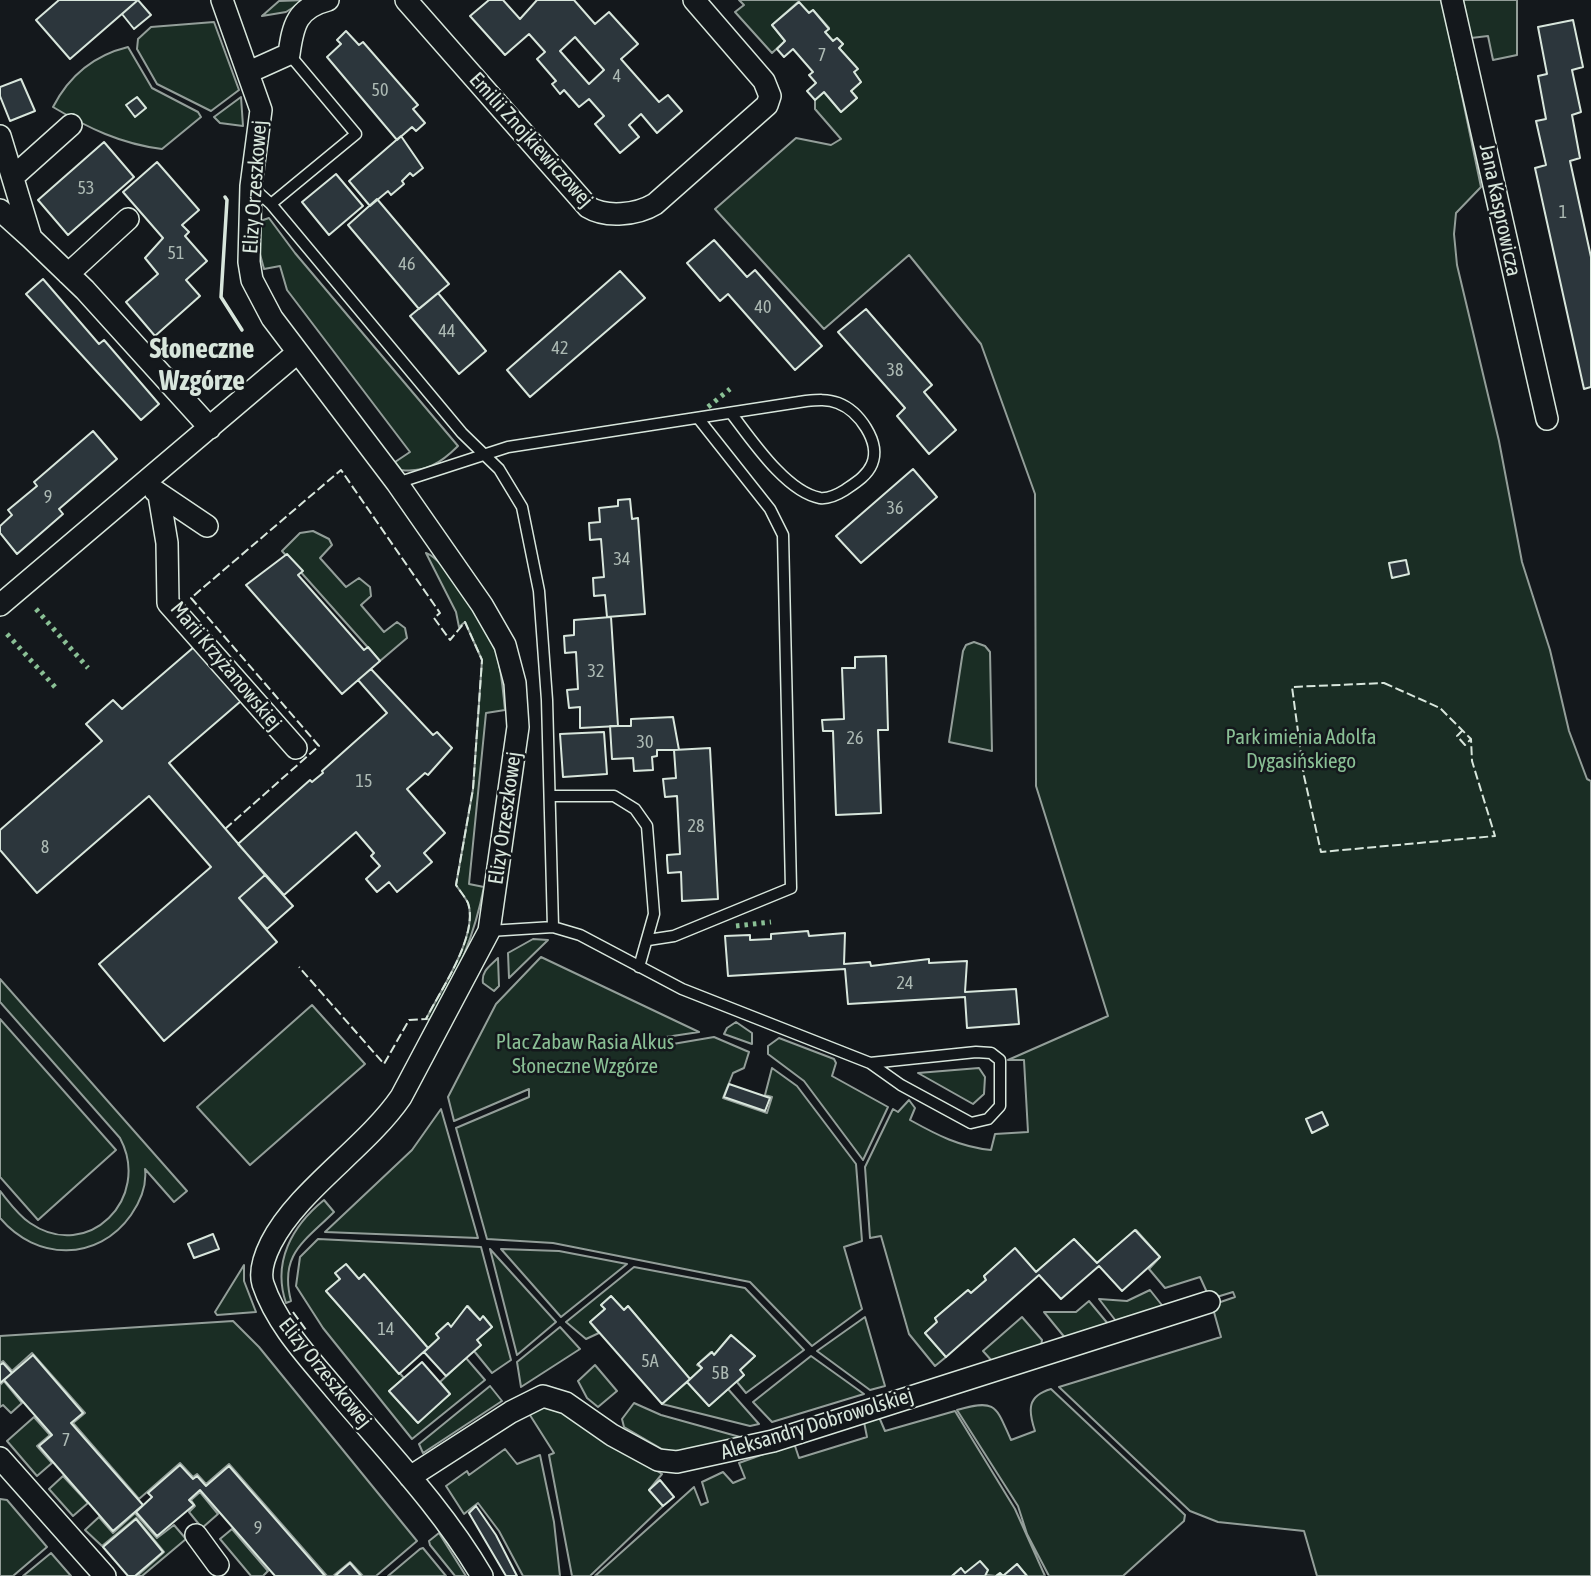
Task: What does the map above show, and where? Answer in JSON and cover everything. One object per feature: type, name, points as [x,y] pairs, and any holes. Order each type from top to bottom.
[{"type":"street","name":"Elizy Orzeszkowej","points":[[222,0],[261,110],[251,186],[249,262],[252,280],[272,318],[397,483],[499,632],[516,683],[518,727],[489,931],[401,1097],[383,1120],[280,1228],[262,1270],[263,1285],[276,1312],[298,1344],[410,1477],[467,1551],[482,1576]]},
{"type":"street","points":[[249,72],[289,54],[293,26],[301,12],[328,0]]},
{"type":"street","name":"Emilii Znojkiewiczowej","points":[[406,0],[587,207],[595,211],[638,213],[655,204],[767,105],[769,96],[764,81],[694,0]]},
{"type":"street","name":"Jana Kasprowicza","points":[[1452,0],[1547,419]]},
{"type":"street","points":[[14,176],[71,125]]},
{"type":"street","points":[[0,136],[31,238]]},
{"type":"street","points":[[0,210],[68,274],[210,428]]},
{"type":"street","points":[[68,274],[128,219]]},
{"type":"street","points":[[0,605],[153,488],[210,428],[297,353]]},
{"type":"street","points":[[153,488],[207,526]]},
{"type":"street","name":"Marii Krzyżanowskiej","points":[[153,488],[167,543],[168,603],[296,748]]},
{"type":"street","name":"Aleksandry Dobrowolskiej","points":[[410,1477],[511,1412],[543,1396],[566,1403],[612,1435],[658,1461],[677,1462],[773,1441],[1209,1302]]},
{"type":"street","points":[[0,1458],[105,1576]]},
{"type":"street","points":[[196,1535],[217,1572]]},
{"type":"lane","points":[[271,204],[356,134],[289,54]]},
{"type":"lane","points":[[251,186],[271,204],[461,433],[485,455],[518,499],[530,536],[539,591],[551,796],[553,928]]},
{"type":"lane","points":[[397,483],[508,447],[806,401],[839,403],[861,421],[874,450],[873,461],[851,486],[835,496],[821,498],[798,488],[783,475],[731,413]]},
{"type":"lane","points":[[648,940],[674,936],[791,888],[783,535],[770,509],[698,418]]},
{"type":"lane","points":[[551,796],[614,796],[628,803],[642,817],[650,836],[654,914],[639,967]]},
{"type":"lane","points":[[489,931],[553,928],[580,935],[682,989],[870,1063],[901,1085],[971,1123],[988,1119],[1000,1106],[1000,1060],[987,1052],[870,1063]]},
{"type":"green space","points":[[305,0],[286,12],[262,16],[279,1]]},
{"type":"green space","name":"Park imienia Adolfa Dygasińskiego","points":[[739,0],[1442,0],[1481,187],[1456,213],[1454,234],[1457,265],[1499,441],[1522,562],[1550,650],[1569,731],[1587,779],[1591,781],[1591,1576],[1317,1576],[1304,1531],[1218,1522],[1190,1511],[1059,1387],[1221,1337],[1212,1305],[1235,1297],[1233,1292],[1210,1299],[1200,1277],[1165,1288],[1149,1269],[1160,1257],[1136,1230],[1097,1263],[1074,1239],[1036,1272],[1015,1249],[984,1276],[986,1280],[971,1293],[968,1290],[935,1318],[937,1322],[925,1333],[946,1357],[935,1366],[909,1334],[881,1236],[870,1238],[865,1167],[893,1109],[898,1112],[909,1100],[915,1108],[910,1120],[949,1140],[991,1150],[995,1134],[1028,1132],[1024,1060],[1008,1060],[1108,1016],[1036,786],[1035,494],[981,344],[909,255],[824,329],[715,209],[796,138],[831,145],[841,139],[815,109],[815,100],[824,92],[841,112],[857,98],[851,91],[861,82],[854,72],[857,68],[839,48],[843,44],[837,38],[833,41],[825,32],[829,28],[813,10],[809,13],[798,2],[772,25],[785,41],[772,53],[735,12],[744,5]]},
{"type":"green space","points":[[1463,0],[1517,0],[1517,55],[1493,60],[1488,36],[1471,38]]},
{"type":"green space","points":[[214,22],[239,90],[211,111],[157,84],[137,49],[138,39],[151,27]]},
{"type":"green space","points":[[128,47],[152,88],[198,112],[201,117],[162,149],[105,134],[53,107],[59,96],[84,68],[105,55]]},
{"type":"green space","points":[[241,97],[243,126],[220,123],[214,117]]},
{"type":"green space","points":[[269,218],[295,253],[458,446],[445,457],[432,466],[410,471],[401,470],[395,462],[410,452],[287,290],[280,266],[264,269],[257,243],[260,221]]},
{"type":"green space","points":[[313,531],[329,539],[332,545],[320,558],[346,587],[359,578],[370,587],[371,596],[361,605],[384,632],[397,622],[405,628],[407,638],[380,661],[282,551],[300,533]]},
{"type":"green space","points":[[426,553],[435,558],[455,582],[493,645],[500,669],[505,710],[486,713],[469,884],[484,887],[480,905],[464,955],[433,1020],[426,1019],[456,962],[468,931],[468,903],[456,885],[473,789],[482,660],[465,622],[459,627],[456,612]]},
{"type":"green space","points":[[974,642],[985,646],[990,652],[992,751],[949,742],[963,651],[966,645]]},
{"type":"green space","points":[[533,939],[548,940],[509,978],[508,953]]},
{"type":"green space","name":"Plac Zabaw Rasia Alkus Słoneczne Wzgórze","points":[[541,957],[699,1032],[666,1037],[667,1045],[714,1037],[749,1052],[744,1068],[733,1073],[723,1098],[767,1113],[772,1097],[765,1095],[772,1068],[797,1086],[856,1164],[862,1241],[844,1247],[862,1309],[812,1346],[750,1282],[553,1243],[487,1239],[456,1128],[529,1097],[529,1089],[454,1121],[448,1097],[496,1004]]},
{"type":"green space","points":[[498,958],[499,986],[494,991],[483,983],[483,975]]},
{"type":"green space","points":[[0,979],[187,1191],[174,1202],[145,1169],[144,1188],[140,1199],[131,1215],[117,1230],[102,1241],[85,1248],[67,1250],[31,1242],[0,1218],[0,1191],[26,1220],[52,1233],[73,1235],[92,1230],[109,1218],[121,1202],[128,1182],[128,1161],[120,1138],[0,1002]]},
{"type":"green space","points":[[312,1005],[365,1064],[250,1165],[197,1107]]},
{"type":"green space","points":[[0,1019],[116,1150],[38,1220],[0,1177]]},
{"type":"green space","points":[[736,1022],[752,1033],[752,1044],[724,1034],[727,1028]]},
{"type":"green space","points":[[779,1038],[834,1059],[836,1063],[832,1076],[888,1107],[863,1160],[804,1081],[768,1054],[768,1046]]},
{"type":"green space","points":[[979,1068],[985,1077],[984,1094],[973,1104],[918,1073]]},
{"type":"green space","points":[[441,1109],[478,1238],[325,1232],[412,1150]]},
{"type":"green space","points":[[324,1200],[334,1212],[304,1241],[291,1260],[288,1285],[291,1301],[286,1303],[282,1288],[283,1259],[294,1233]]},
{"type":"green space","points":[[318,1239],[481,1247],[511,1360],[492,1373],[474,1351],[481,1345],[477,1340],[492,1327],[484,1317],[480,1320],[468,1306],[451,1327],[448,1323],[437,1333],[439,1338],[428,1348],[364,1275],[359,1279],[336,1273],[340,1279],[326,1291],[404,1378],[389,1391],[417,1422],[450,1394],[440,1382],[466,1358],[485,1380],[412,1439],[323,1328],[296,1286],[300,1257]]},
{"type":"green space","points":[[490,1249],[556,1322],[517,1355]]},
{"type":"green space","points":[[501,1249],[559,1251],[627,1264],[561,1317]]},
{"type":"green space","points":[[244,1265],[244,1281],[256,1312],[217,1315],[215,1312]]},
{"type":"green space","points":[[634,1267],[745,1288],[804,1350],[746,1393],[737,1382],[744,1375],[740,1370],[755,1356],[731,1335],[714,1355],[711,1352],[697,1365],[702,1368],[690,1379],[628,1306],[624,1310],[611,1296],[601,1305],[605,1309],[590,1322],[599,1333],[586,1339],[566,1322]]},
{"type":"green space","points":[[1150,1290],[1165,1309],[1119,1325],[1099,1299],[1127,1301]]},
{"type":"green space","points":[[1089,1301],[1109,1325],[1066,1339],[1044,1312],[1076,1312]]},
{"type":"green space","points":[[865,1317],[885,1386],[870,1390],[817,1351]]},
{"type":"green space","points":[[1022,1317],[1042,1340],[1041,1346],[992,1361],[983,1351]]},
{"type":"green space","points":[[233,1321],[259,1347],[417,1541],[376,1576],[363,1576],[350,1562],[333,1576],[327,1576],[229,1464],[206,1484],[197,1474],[193,1477],[180,1463],[139,1499],[73,1423],[85,1413],[32,1353],[12,1371],[3,1361],[0,1363],[0,1336]]},
{"type":"green space","points":[[560,1327],[580,1349],[521,1387],[517,1362]]},
{"type":"green space","points":[[811,1356],[864,1394],[772,1422],[753,1402]]},
{"type":"green space","points":[[595,1365],[617,1391],[598,1407],[587,1398],[578,1381]]},
{"type":"green space","points":[[4,1381],[22,1403],[11,1413],[3,1405],[0,1407],[0,1385]]},
{"type":"green space","points":[[687,1382],[709,1406],[728,1389],[759,1424],[750,1426],[662,1404]]},
{"type":"green space","points":[[490,1386],[502,1401],[423,1453],[419,1444]]},
{"type":"green space","points":[[1051,1389],[1185,1515],[1184,1521],[1123,1576],[1049,1576],[1027,1534],[1018,1506],[957,1410],[980,1405],[993,1408],[1011,1440],[1035,1431],[1031,1405],[1037,1396]]},
{"type":"green space","points":[[634,1403],[661,1415],[740,1437],[707,1449],[672,1455],[624,1427],[622,1419]]},
{"type":"green space","points":[[538,1405],[551,1406],[662,1474],[649,1490],[663,1506],[590,1576],[572,1576],[549,1455],[554,1453],[528,1412]]},
{"type":"green space","points":[[955,1411],[1015,1509],[1045,1576],[1027,1576],[1017,1564],[1003,1576],[1000,1573],[996,1576],[965,1573],[961,1568],[952,1576],[595,1576],[694,1487],[701,1505],[708,1502],[702,1482],[723,1472],[733,1483],[745,1478],[739,1463],[794,1443],[799,1458],[867,1437],[864,1422],[879,1417],[885,1431]]},
{"type":"green space","points":[[34,1417],[50,1435],[37,1446],[52,1463],[37,1476],[7,1441]]},
{"type":"green space","points":[[505,1449],[517,1464],[540,1455],[554,1522],[560,1576],[523,1576],[499,1531],[478,1503],[464,1514],[446,1486],[467,1471],[469,1475]]},
{"type":"green space","points":[[63,1476],[88,1503],[73,1516],[49,1489]]},
{"type":"green space","points":[[200,1492],[218,1514],[202,1528],[189,1512],[195,1506],[191,1500]]},
{"type":"green space","points":[[0,1499],[7,1500],[47,1547],[13,1576],[0,1576]]},
{"type":"green space","points":[[135,1513],[157,1538],[174,1525],[186,1539],[142,1576],[137,1576],[164,1552],[136,1518],[102,1546],[85,1530],[99,1517],[113,1533]]},
{"type":"green space","points":[[232,1529],[268,1571],[263,1576],[251,1576],[220,1539]]},
{"type":"green space","points":[[439,1533],[466,1576],[455,1576],[430,1545],[429,1541]]},
{"type":"green space","points":[[423,1548],[446,1576],[388,1576],[420,1549]]},
{"type":"green space","points":[[51,1553],[71,1576],[23,1576]]},
{"type":"building","points":[[59,0],[138,0],[70,59],[36,20]]},
{"type":"building","points":[[138,0],[151,15],[134,29],[122,14]]},
{"type":"building","points":[[489,0],[503,0],[520,19],[537,0],[574,0],[595,24],[609,12],[638,44],[621,59],[659,102],[668,95],[682,111],[657,133],[641,114],[629,125],[639,137],[620,153],[595,124],[604,116],[589,99],[579,107],[564,90],[560,94],[552,84],[556,81],[537,59],[545,52],[529,34],[505,55],[470,16]],"holes":[[[575,37],[604,70],[589,84],[560,51]]]},
{"type":"building","points":[[799,2],[809,13],[813,10],[829,29],[825,32],[833,41],[837,38],[843,44],[839,48],[858,69],[854,72],[861,82],[851,91],[857,98],[841,112],[824,92],[815,100],[807,91],[816,83],[809,75],[813,72],[793,49],[784,57],[777,49],[785,41],[772,25]]},
{"type":"building","points":[[1573,20],[1583,67],[1572,70],[1581,112],[1572,115],[1580,158],[1570,161],[1591,257],[1591,387],[1584,389],[1535,168],[1546,165],[1536,121],[1546,119],[1538,76],[1547,74],[1538,27]]},
{"type":"building","points":[[346,31],[359,45],[363,42],[418,105],[413,109],[425,123],[416,131],[412,127],[397,140],[327,57],[341,44],[337,40]]},
{"type":"building","points":[[21,79],[35,111],[10,121],[0,96],[0,87]]},
{"type":"building","points":[[137,97],[146,108],[135,117],[126,105]]},
{"type":"building","points":[[401,136],[423,168],[413,176],[410,173],[402,181],[404,184],[391,195],[388,191],[370,206],[349,181]]},
{"type":"building","points":[[104,142],[134,177],[68,235],[38,200]]},
{"type":"building","points":[[157,162],[199,210],[182,225],[189,232],[185,236],[207,261],[186,280],[200,296],[155,336],[126,302],[158,274],[145,258],[163,238],[123,192]]},
{"type":"building","points":[[336,174],[363,206],[329,235],[302,202]]},
{"type":"building","points":[[377,199],[449,284],[419,309],[348,225]]},
{"type":"building","points":[[714,240],[747,277],[755,270],[822,346],[795,370],[728,294],[720,301],[687,263]]},
{"type":"building","points":[[620,271],[645,298],[530,397],[507,370]]},
{"type":"building","points":[[43,279],[99,344],[104,340],[159,404],[141,420],[26,294]]},
{"type":"building","points":[[438,293],[486,351],[459,374],[410,316]]},
{"type":"building","points":[[866,309],[932,385],[924,392],[956,430],[929,454],[897,416],[905,408],[838,332]]},
{"type":"building","points":[[93,431],[117,459],[59,509],[63,514],[17,554],[0,533],[0,526],[12,515],[8,510],[37,486],[34,482]]},
{"type":"building","points":[[913,469],[937,497],[861,563],[836,536]]},
{"type":"building","points":[[630,499],[632,519],[638,518],[645,614],[607,617],[605,595],[594,596],[593,578],[604,577],[601,539],[590,540],[589,523],[600,522],[599,508],[618,506],[618,500]]},
{"type":"building","points":[[287,554],[303,571],[298,575],[364,650],[368,647],[380,661],[342,694],[246,585]]},
{"type":"building","points":[[1406,560],[1409,574],[1392,578],[1389,563]]},
{"type":"building","points":[[611,617],[618,726],[580,728],[580,707],[569,708],[567,690],[578,689],[576,652],[565,653],[564,636],[574,635],[574,620]]},
{"type":"building","points":[[194,647],[241,701],[169,763],[265,875],[239,898],[277,942],[164,1041],[99,964],[211,867],[149,796],[37,893],[0,850],[0,830],[102,741],[86,724],[113,700],[122,709]]},
{"type":"building","points":[[886,656],[888,730],[878,730],[881,813],[836,815],[833,731],[823,731],[822,720],[844,719],[842,668],[855,668],[855,657]]},
{"type":"building","points":[[371,669],[433,735],[437,732],[452,748],[428,775],[425,773],[407,789],[445,833],[424,853],[432,862],[397,892],[389,882],[377,892],[366,879],[380,866],[371,856],[374,853],[356,832],[284,895],[238,844],[310,780],[312,782],[323,773],[322,771],[387,713],[358,680]]},
{"type":"building","points":[[673,717],[679,750],[657,750],[657,756],[652,757],[653,770],[634,771],[633,758],[612,759],[610,726],[631,726],[631,719]]},
{"type":"building","points":[[604,732],[607,774],[563,777],[560,734]]},
{"type":"building","points":[[710,748],[718,899],[682,901],[681,872],[668,873],[667,859],[667,855],[680,854],[677,796],[665,797],[663,779],[676,778],[674,750]]},
{"type":"building","points":[[265,875],[293,906],[267,929],[239,898]]},
{"type":"building","points":[[808,931],[809,936],[845,933],[844,964],[870,962],[871,966],[929,959],[929,963],[967,961],[965,992],[1016,989],[1019,1024],[967,1028],[965,997],[848,1004],[845,969],[728,976],[725,936],[750,935],[750,940],[771,939],[771,934]]},
{"type":"building","points":[[729,1084],[770,1098],[765,1111],[724,1097]]},
{"type":"building","points":[[1322,1112],[1328,1125],[1312,1133],[1306,1119]]},
{"type":"building","points":[[1135,1230],[1160,1257],[1122,1291],[1099,1266],[1061,1299],[1039,1275],[946,1357],[925,1333],[937,1322],[935,1318],[968,1290],[971,1293],[986,1280],[984,1276],[1015,1248],[1036,1272],[1074,1239],[1097,1263]]},
{"type":"building","points":[[213,1234],[219,1249],[194,1258],[188,1244]]},
{"type":"building","points":[[346,1264],[359,1279],[364,1274],[428,1348],[399,1374],[326,1291],[340,1279],[335,1273]]},
{"type":"building","points":[[611,1296],[624,1310],[628,1306],[690,1379],[662,1404],[590,1322],[605,1309],[601,1305]]},
{"type":"building","points":[[467,1306],[480,1320],[483,1316],[492,1327],[477,1340],[481,1345],[446,1376],[424,1352],[439,1338],[436,1334],[448,1323],[451,1327]]},
{"type":"building","points":[[731,1335],[755,1356],[740,1370],[744,1375],[709,1406],[687,1382],[702,1368],[698,1364],[712,1352],[714,1355]]},
{"type":"building","points":[[33,1355],[83,1413],[71,1423],[143,1505],[113,1531],[39,1446],[52,1435],[4,1380]]},
{"type":"building","points":[[422,1362],[450,1394],[418,1423],[389,1391]]},
{"type":"building","points":[[3,1363],[12,1373],[0,1383],[0,1365]]},
{"type":"building","points":[[180,1465],[193,1479],[197,1476],[206,1486],[229,1466],[325,1576],[275,1576],[200,1490],[189,1500],[194,1505],[157,1536],[136,1512],[152,1497],[148,1493]]},
{"type":"building","points":[[660,1480],[674,1497],[663,1506],[649,1490]]},
{"type":"building","points":[[476,1506],[496,1535],[517,1576],[506,1576],[469,1513]]},
{"type":"building","points":[[136,1519],[163,1552],[135,1576],[128,1576],[103,1547]]},
{"type":"building","points":[[980,1561],[988,1570],[985,1576],[952,1576],[961,1568],[965,1573]]},
{"type":"building","points":[[350,1563],[361,1576],[335,1576]]},
{"type":"building","points":[[1017,1564],[1027,1576],[1003,1576]]},
{"type":"hedge","points":[[708,407],[730,389]]},
{"type":"hedge","points":[[36,609],[88,668]]},
{"type":"hedge","points":[[7,634],[55,687]]},
{"type":"hedge","points":[[736,926],[771,922]]},
{"type":"fence","points":[[225,829],[319,746],[191,598],[341,470],[440,613],[434,618],[450,640],[465,622],[482,660],[473,789],[456,885],[468,903],[470,916],[468,931],[456,963],[426,1019],[409,1020],[384,1064],[299,967]]},
{"type":"fence","points":[[1384,683],[1440,708],[1471,739],[1472,761],[1495,836],[1321,852],[1304,776],[1292,687],[1384,683]]},
{"type":"fence","points":[[1463,730],[1457,736],[1465,745],[1471,739]]},
{"type":"fence","points":[[293,1312],[306,1330]]},
{"type":"wall","points":[[225,197],[227,200],[221,297],[242,330]]},
{"type":"district","name":"Słoneczne Wzgórze","points":[[202,365]]}]
